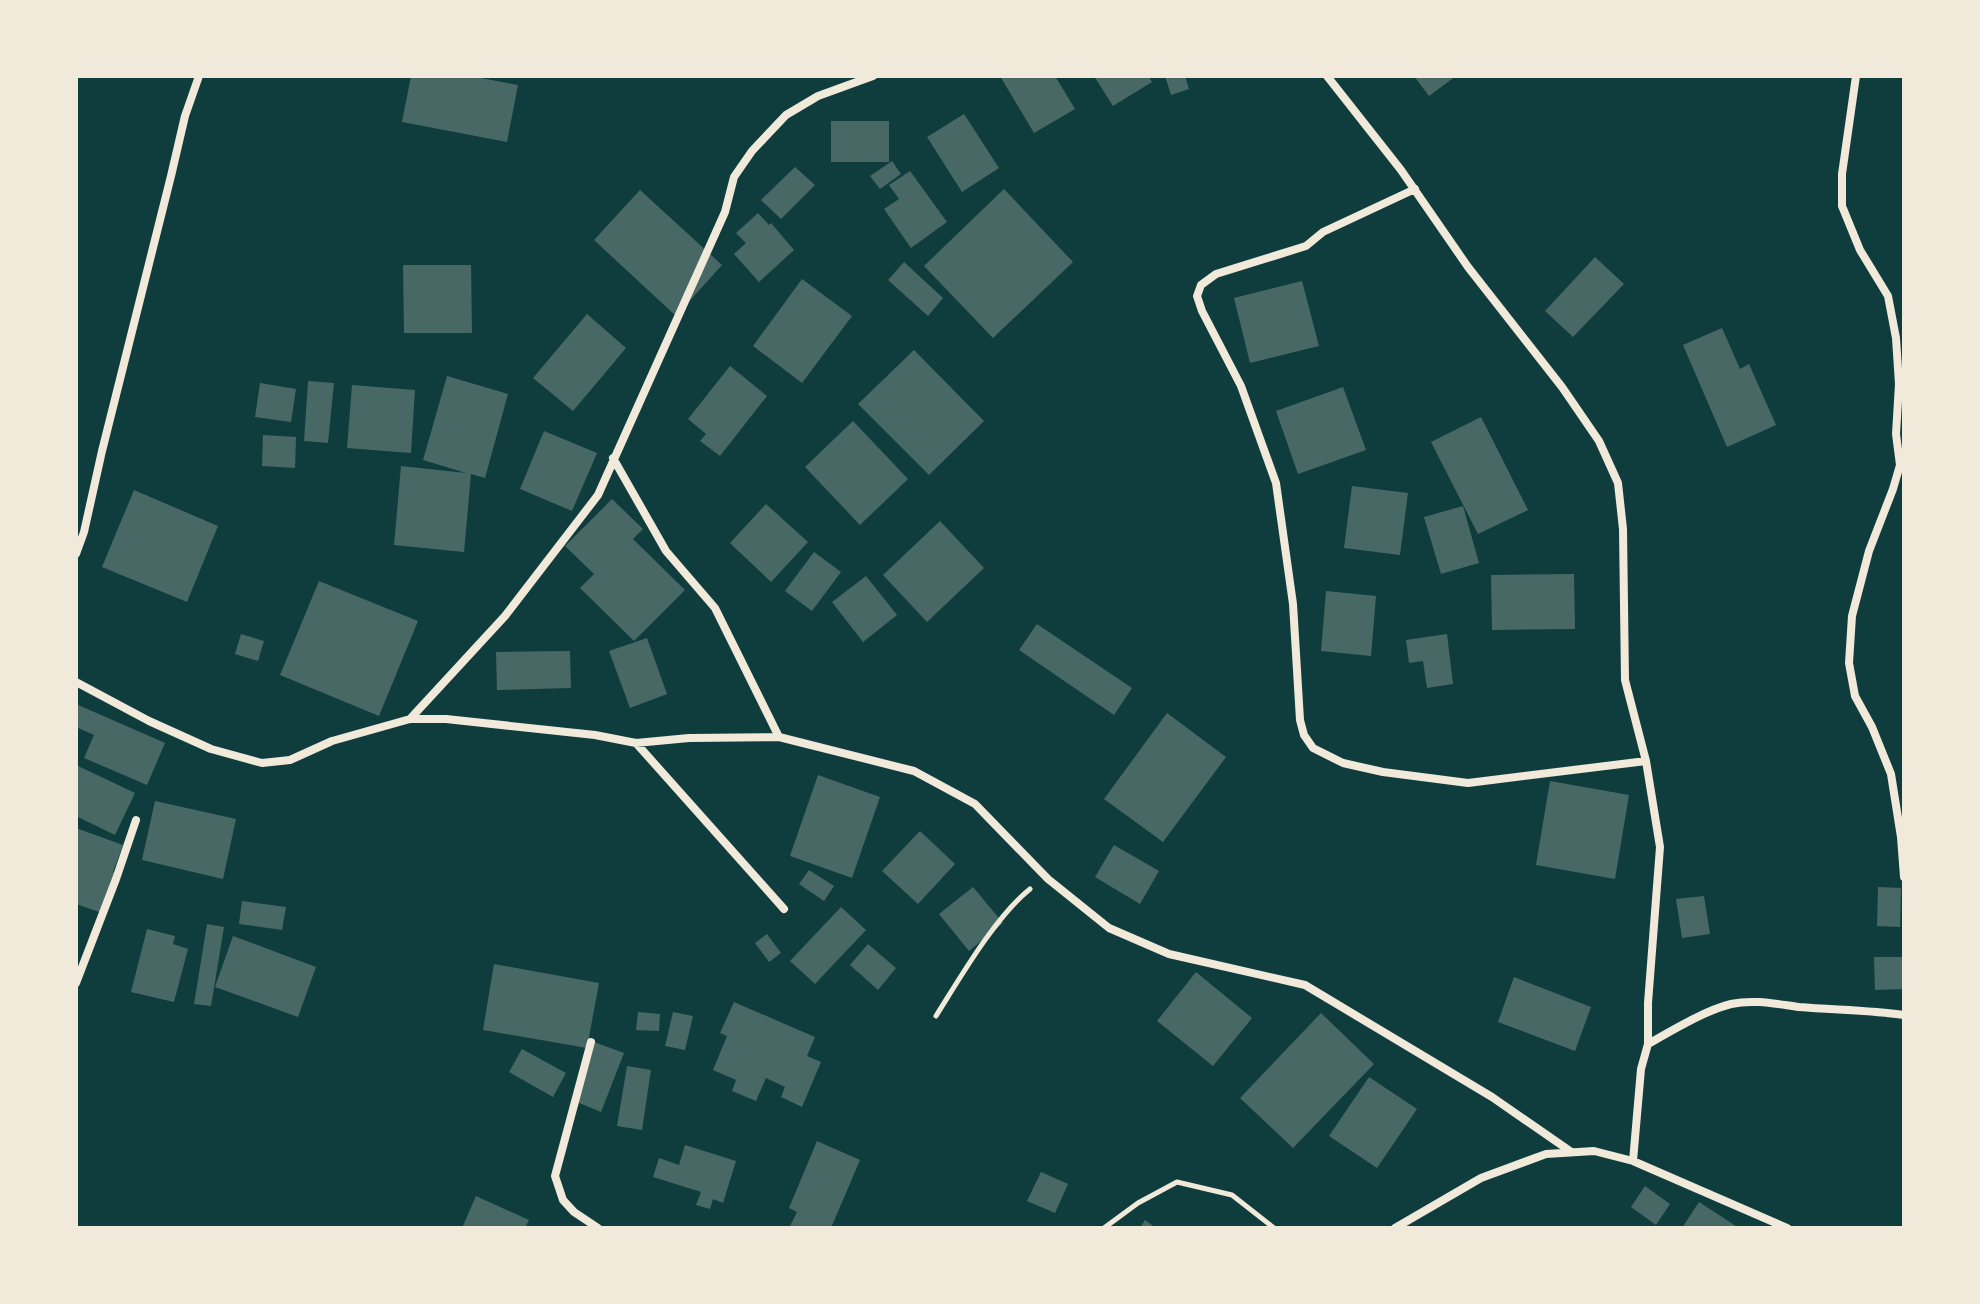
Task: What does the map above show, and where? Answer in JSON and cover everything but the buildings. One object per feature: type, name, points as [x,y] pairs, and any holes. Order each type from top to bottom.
[{"type":"street","points":[[76,554],[84,532],[185,116],[199,76]]},
{"type":"street","points":[[410,719],[505,616],[598,495],[725,212],[734,177],[752,151],[786,115],[818,96],[873,76]]},
{"type":"street","points":[[1327,76],[1415,189],[1468,267],[1562,387],[1599,441],[1618,483],[1623,529],[1625,680],[1646,761],[1660,847],[1648,1003],[1648,1044],[1641,1069],[1633,1161]]},
{"type":"street","points":[[1856,76],[1842,174],[1842,206],[1860,250],[1888,296],[1896,338],[1899,384],[1896,434],[1900,465],[1869,551],[1852,616],[1849,663],[1855,696],[1872,727],[1891,774],[1904,877]]},
{"type":"street","points":[[1415,189],[1323,232],[1306,246],[1216,274],[1201,285],[1197,296],[1241,386],[1276,483],[1293,604],[1300,720],[1304,735],[1313,748],[1343,763],[1383,772],[1468,783],[1646,761]]},
{"type":"street","points":[[613,458],[666,551],[715,608],[779,737]]},
{"type":"street","points":[[76,682],[149,721],[211,749],[262,763],[290,760],[332,741],[410,719],[446,719],[595,735],[636,743],[689,738],[779,737],[914,771],[975,804],[1048,879],[1109,928],[1169,954],[1305,985],[1492,1097],[1570,1151]]},
{"type":"street","points":[[636,743],[784,909]]},
{"type":"street","points":[[76,983],[136,820]]},
{"type":"street","points":[[1648,1044],[1688,1022],[1731,1005],[1764,1002],[1904,1015]]},
{"type":"street","points":[[591,1042],[555,1176],[563,1200],[574,1212],[598,1228]]},
{"type":"street","points":[[1395,1228],[1481,1178],[1546,1154],[1570,1151],[1594,1151],[1633,1161],[1787,1228]]},
{"type":"path","points":[[936,1016],[1001,920],[1027,891],[1048,879]]},
{"type":"path","points":[[1104,1228],[1138,1203],[1177,1182],[1232,1195],[1274,1228]]}]
